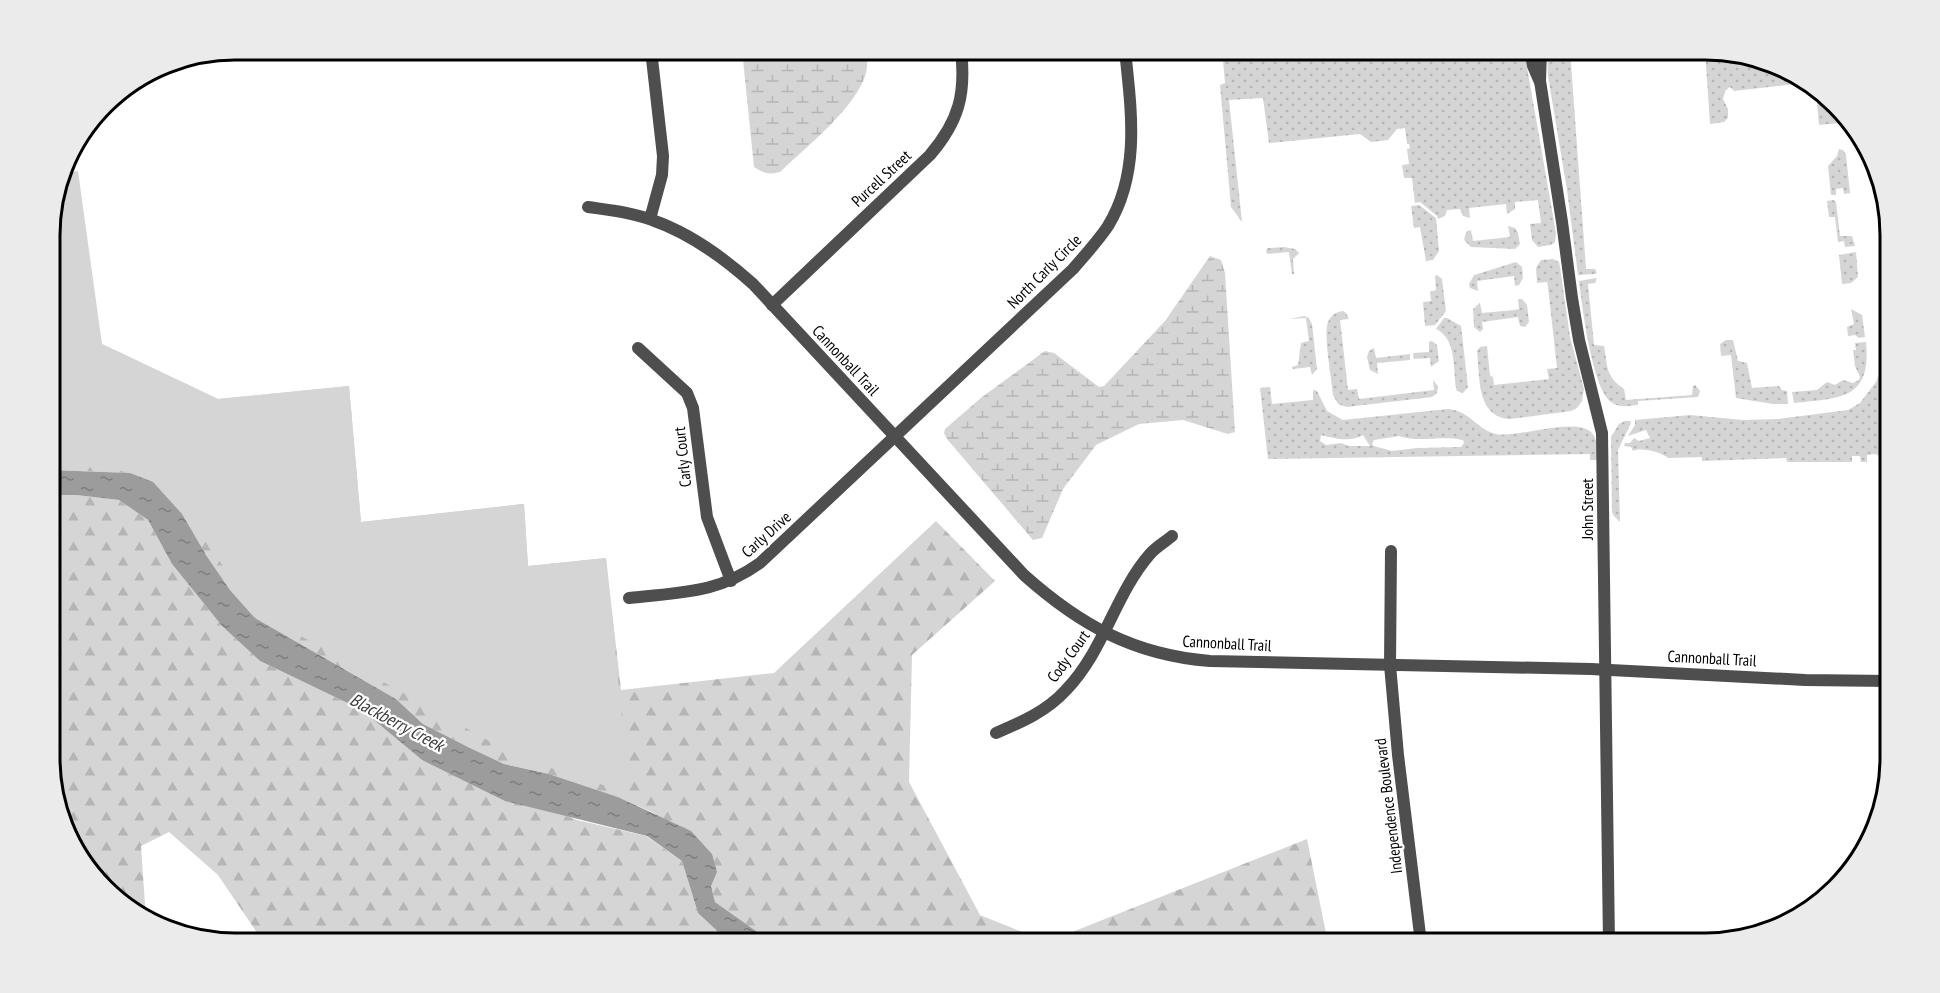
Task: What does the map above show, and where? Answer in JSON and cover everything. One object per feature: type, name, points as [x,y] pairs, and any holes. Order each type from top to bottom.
[{"type":"street","points":[[650,219],[662,175],[663,156],[652,60]]},
{"type":"street","name":"Purcell Street","points":[[772,304],[930,155],[943,140],[953,124],[962,94],[964,74],[962,60]]},
{"type":"street","name":"North Carly Circle","points":[[894,436],[1073,269],[1108,225],[1128,173],[1132,149],[1133,121],[1126,60]]},
{"type":"street","name":"John Street","points":[[1532,60],[1540,81]]},
{"type":"street","name":"John Street","points":[[1541,60],[1540,81],[1579,340],[1602,433],[1609,933]]},
{"type":"street","name":"Cannonball Trail","points":[[588,207],[650,219],[674,229],[729,262],[772,304],[1024,575],[1061,607],[1105,633],[1140,648],[1192,659],[1606,670],[1805,680],[1880,681]]},
{"type":"street","name":"Carly Court","points":[[638,348],[687,393],[693,408],[707,517],[731,580]]},
{"type":"street","name":"Carly Drive","points":[[630,598],[702,590],[731,580],[760,563],[894,436]]},
{"type":"street","name":"Cody Court","points":[[996,733],[1026,719],[1061,695],[1079,676],[1105,633],[1138,569],[1152,551],[1172,536]]},
{"type":"street","name":"Independence Boulevard","points":[[1391,550],[1390,665],[1398,755],[1420,933]]},
{"type":"green space","points":[[743,60],[867,60],[866,73],[861,86],[842,113],[829,126],[780,172],[766,173],[754,167]]},
{"type":"green space","points":[[1223,60],[1526,60],[1556,233],[1555,242],[1538,247],[1532,240],[1530,224],[1541,223],[1538,200],[1515,202],[1515,209],[1507,214],[1506,204],[1469,208],[1470,218],[1463,216],[1460,209],[1447,210],[1445,216],[1438,219],[1420,202],[1415,203],[1412,178],[1404,178],[1402,165],[1409,164],[1407,149],[1410,148],[1407,144],[1405,128],[1397,129],[1388,140],[1371,142],[1360,134],[1269,143],[1263,98],[1229,100],[1242,222],[1231,207],[1220,85],[1225,83]]},
{"type":"green space","points":[[1547,60],[1571,60],[1586,269],[1595,269],[1597,273],[1595,274],[1578,275]]},
{"type":"green space","points":[[1706,60],[1728,61],[1762,69],[1794,84],[1734,91],[1730,87],[1725,91],[1723,99],[1728,109],[1728,118],[1724,122],[1710,124]]},
{"type":"green space","points":[[1817,100],[1840,123],[1819,125]]},
{"type":"green space","points":[[1839,149],[1843,150],[1846,155],[1850,193],[1844,194],[1843,188],[1836,189],[1836,195],[1831,195],[1828,166],[1837,156]]},
{"type":"green space","points":[[78,171],[102,344],[218,399],[349,386],[361,522],[524,504],[528,566],[606,558],[629,789],[606,786],[518,757],[290,630],[247,600],[175,498],[114,467],[60,467],[60,223],[72,172]]},
{"type":"green space","points":[[1834,200],[1840,236],[1852,236],[1855,246],[1845,247],[1844,241],[1838,242],[1835,217],[1829,217],[1827,201]]},
{"type":"green space","points":[[1419,205],[1436,218],[1439,251],[1433,260],[1426,261],[1420,227],[1414,228],[1411,206]]},
{"type":"green space","points":[[1508,226],[1515,228],[1518,233],[1520,244],[1515,249],[1471,247],[1464,240],[1466,232],[1471,230],[1473,241],[1510,237]]},
{"type":"green space","points":[[1268,248],[1295,249],[1299,253],[1293,259],[1294,274],[1292,274],[1289,252],[1267,254]]},
{"type":"green space","points":[[1856,252],[1858,277],[1851,283],[1842,284],[1839,255]]},
{"type":"green space","points":[[1210,256],[1221,260],[1225,273],[1235,432],[1228,434],[1183,420],[1139,424],[1096,445],[1063,489],[1042,538],[1033,540],[947,439],[945,429],[982,397],[1045,351],[1054,353],[1099,387],[1104,386],[1165,321]]},
{"type":"green space","points":[[1553,259],[1559,262],[1570,337],[1584,389],[1582,401],[1577,408],[1571,411],[1510,419],[1499,417],[1485,403],[1482,394],[1477,351],[1480,347],[1487,346],[1490,376],[1493,377],[1494,385],[1549,379],[1547,369],[1557,368],[1548,287],[1547,282],[1537,283],[1536,268],[1541,260]]},
{"type":"green space","points":[[1516,262],[1522,267],[1523,278],[1519,285],[1515,286],[1514,276],[1477,281],[1478,291],[1470,288],[1469,284],[1474,275]]},
{"type":"green space","points":[[1435,276],[1442,279],[1446,311],[1435,325],[1425,326],[1423,302],[1431,301],[1430,292],[1436,290]]},
{"type":"green space","points":[[1597,278],[1595,283],[1588,284],[1594,345],[1604,346],[1610,375],[1624,389],[1626,400],[1692,395],[1695,385],[1700,391],[1698,397],[1638,401],[1638,405],[1627,406],[1611,402],[1604,394],[1593,364],[1579,281]]},
{"type":"green space","points":[[1518,299],[1522,299],[1527,305],[1529,322],[1525,327],[1520,326],[1518,317],[1482,322],[1483,329],[1480,332],[1474,327],[1473,309],[1480,303],[1482,313],[1514,310],[1519,309]]},
{"type":"green space","points":[[1851,309],[1862,315],[1865,337],[1848,336],[1847,327],[1854,324]]},
{"type":"green space","points":[[1343,311],[1349,319],[1340,320],[1348,390],[1357,389],[1359,399],[1434,390],[1433,380],[1438,386],[1437,393],[1432,397],[1347,407],[1338,404],[1333,395],[1327,328],[1332,316]]},
{"type":"green space","points":[[1304,316],[1309,318],[1312,324],[1317,369],[1312,375],[1310,367],[1293,369],[1292,367],[1298,365],[1301,343],[1309,341],[1306,318],[1290,319]]},
{"type":"green space","points":[[1444,318],[1461,326],[1468,387],[1463,393],[1457,391],[1456,388],[1451,347],[1443,334],[1436,329]]},
{"type":"green space","points":[[1726,340],[1733,340],[1738,361],[1747,363],[1752,388],[1779,386],[1782,390],[1787,391],[1788,404],[1736,398],[1731,355],[1721,356],[1720,344]]},
{"type":"green space","points":[[65,341],[102,344],[218,399],[349,386],[361,522],[524,504],[528,566],[606,558],[621,690],[774,673],[936,521],[995,581],[912,655],[909,782],[980,915],[1025,933],[757,933],[715,902],[711,886],[654,813],[618,797],[549,774],[504,764],[423,724],[396,699],[255,618],[230,590],[206,555],[130,473],[60,470],[60,355]]},
{"type":"green space","points":[[1432,341],[1437,345],[1439,361],[1431,367],[1430,358],[1414,359],[1413,353],[1429,352],[1429,342]]},
{"type":"green space","points":[[1866,342],[1867,361],[1864,375],[1850,392],[1826,400],[1794,403],[1792,392],[1817,390],[1827,382],[1835,385],[1843,380],[1853,383],[1859,380],[1853,350],[1856,350],[1855,343]]},
{"type":"green space","points":[[1374,348],[1376,358],[1410,354],[1410,360],[1377,363],[1378,374],[1370,370],[1367,357],[1369,351]]},
{"type":"green space","points":[[1880,372],[1880,456],[1867,455],[1867,462],[1861,462],[1860,456],[1852,456],[1852,462],[1787,462],[1786,458],[1702,461],[1702,457],[1668,458],[1656,452],[1633,451],[1631,447],[1624,446],[1634,438],[1639,441],[1650,438],[1646,430],[1628,436],[1635,425],[1635,420],[1690,415],[1743,420],[1778,419],[1848,410],[1860,403],[1876,382]]},
{"type":"green space","points":[[1270,387],[1272,404],[1313,400],[1313,390],[1317,391],[1327,411],[1343,420],[1448,409],[1463,413],[1484,429],[1496,434],[1561,427],[1584,428],[1592,433],[1595,439],[1597,460],[1590,460],[1590,454],[1268,459],[1260,388]],"holes":[[[1321,435],[1348,439],[1363,435],[1370,446],[1349,446],[1341,443],[1326,445],[1320,441]],[[1399,436],[1414,439],[1447,438],[1463,440],[1464,443],[1461,447],[1392,451],[1372,444],[1374,440]]]},
{"type":"green space","points":[[1625,421],[1631,423],[1618,450],[1620,522],[1612,512],[1611,437],[1619,424]]},
{"type":"green space","points":[[60,495],[119,500],[148,520],[172,564],[222,626],[260,661],[362,710],[422,760],[577,820],[646,836],[682,861],[698,913],[719,933],[257,933],[218,875],[169,832],[141,846],[145,908],[119,890],[89,855],[69,815],[63,792],[60,758]]},
{"type":"green space","points":[[1307,839],[1326,933],[1070,933]]},
{"type":"water","name":"Blackberry Creek","points":[[60,470],[130,473],[153,482],[182,514],[230,590],[255,618],[396,699],[423,724],[468,747],[504,764],[549,774],[618,797],[691,831],[712,854],[717,872],[711,886],[715,902],[759,933],[719,933],[698,913],[682,861],[647,836],[505,801],[422,760],[362,710],[260,661],[222,626],[172,564],[148,520],[119,500],[60,495]]}]
